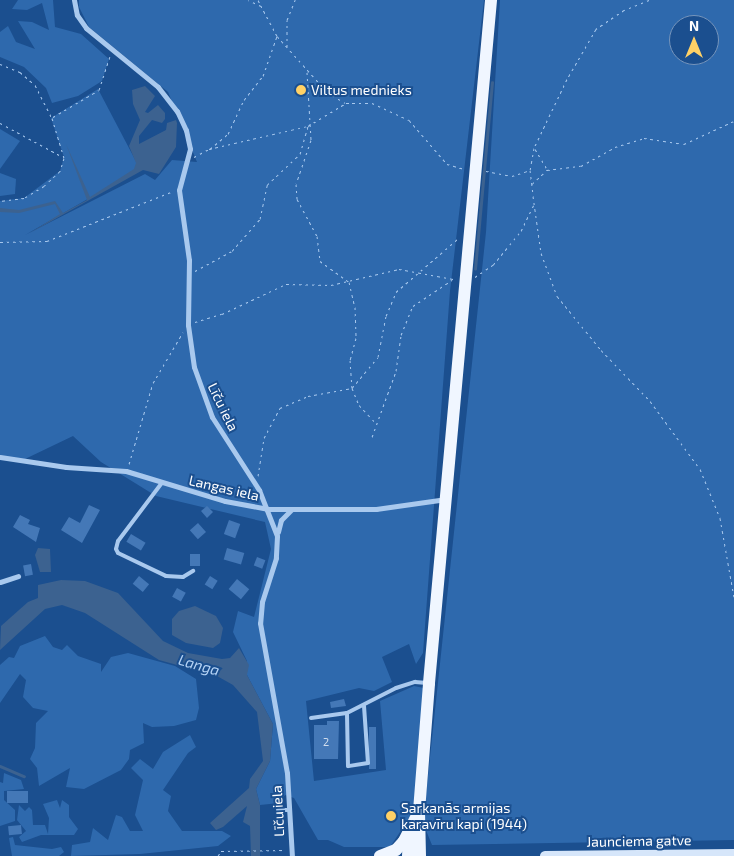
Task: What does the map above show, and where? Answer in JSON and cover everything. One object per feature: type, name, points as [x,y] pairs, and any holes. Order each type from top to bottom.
[{"type":"main road","points":[[420,856],[419,811],[429,683],[491,0]]},
{"type":"main road","points":[[380,856],[396,850],[409,835],[419,811]]},
{"type":"main road","points":[[408,856],[409,835]]},
{"type":"main road","name":"Jaunciema gatve","points":[[545,856],[734,854]]},
{"type":"street","name":"Līču iela","points":[[74,0],[77,15],[86,28],[111,51],[158,87],[177,111],[190,149],[179,190],[190,274],[188,325],[202,391],[212,417],[255,483],[268,509],[277,536],[276,553],[262,602],[260,622],[287,773],[292,856]]},
{"type":"street","name":"Langas iela","points":[[0,457],[66,467],[126,471],[161,484],[268,509],[376,509],[446,499]]},
{"type":"street","points":[[277,536],[281,520],[291,510]]},
{"type":"street","points":[[0,582],[18,576]]},
{"type":"lane","points":[[161,484],[129,524],[116,549],[118,553],[166,576],[183,577],[193,571]]},
{"type":"lane","points":[[311,718],[347,713],[396,688],[415,682],[429,683]]},
{"type":"lane","points":[[347,713],[348,766],[368,763],[364,706]]},
{"type":"lane","points":[[278,810],[290,810]]},
{"type":"path","points":[[248,0],[261,6]]},
{"type":"path","points":[[258,0],[277,36],[307,72],[327,92],[346,103],[372,103],[409,120],[447,164],[476,171],[493,170],[512,176],[530,170]]},
{"type":"path","points":[[287,48],[287,20],[295,0]]},
{"type":"path","points":[[649,0],[624,10],[596,29],[567,79],[534,148],[530,170],[531,184],[541,253],[557,296],[601,350],[650,401],[700,469],[720,518],[734,597]]},
{"type":"path","points":[[187,161],[209,149],[228,134],[244,100],[263,76],[277,36]]},
{"type":"path","points":[[52,118],[99,90],[111,51]]},
{"type":"path","points":[[0,64],[20,72],[35,85],[52,118],[64,158],[60,171],[44,186],[24,198],[0,201]]},
{"type":"path","points":[[307,72],[308,126],[311,140],[296,184],[296,199],[317,236],[320,261],[349,282],[355,308],[356,338],[350,360],[352,388],[359,405],[377,424]]},
{"type":"path","points":[[209,149],[308,126],[346,103]]},
{"type":"path","points":[[531,184],[547,170],[581,166],[615,148],[644,138],[684,144],[734,121]]},
{"type":"path","points":[[0,123],[64,158]]},
{"type":"path","points":[[190,274],[232,251],[260,219],[267,185],[300,154],[308,126]]},
{"type":"path","points":[[534,148],[547,170]]},
{"type":"path","points":[[0,242],[47,241],[179,190]]},
{"type":"path","points":[[467,277],[478,277],[493,265],[521,231],[534,203]]},
{"type":"path","points":[[255,483],[261,467],[264,438],[280,408],[308,396],[352,388],[378,357],[386,316],[396,292],[458,238],[471,231]]},
{"type":"path","points":[[126,471],[137,443],[153,383],[166,356],[188,325],[222,314],[286,284],[331,285],[399,269],[453,279],[413,306],[401,334],[396,371],[372,437]]},
{"type":"path","points":[[218,856],[221,851],[292,850]]},
{"type":"shaded area","points":[[18,0],[53,0],[55,27],[81,34],[109,59],[102,81],[78,96],[52,103],[46,88],[24,67],[0,57],[0,32],[8,26],[16,42],[35,49],[18,21],[32,22],[49,30],[42,3],[27,10],[12,9]]},
{"type":"shaded area","points":[[79,0],[484,0],[450,291],[423,653],[416,664],[409,644],[382,657],[392,682],[374,691],[359,688],[306,701],[314,781],[386,770],[380,701],[414,686],[424,688],[414,811],[390,847],[344,847],[328,840],[318,840],[294,798],[285,795],[279,803],[260,805],[256,789],[270,761],[273,724],[247,675],[247,661],[233,632],[238,611],[254,617],[271,549],[265,522],[156,496],[101,462],[73,436],[25,459],[0,458],[0,201],[24,198],[60,171],[64,157],[51,118],[98,89],[140,169],[25,235],[145,174],[155,180],[172,160],[197,162],[168,92],[89,27],[79,7]]},
{"type":"shaded area","points":[[500,0],[734,0],[734,840],[432,845],[423,823],[486,232]]},
{"type":"shaded area","points":[[0,129],[20,141],[0,169]]},
{"type":"shaded area","points":[[0,173],[16,179],[15,194],[0,196]]},
{"type":"shaded area","points":[[45,636],[53,647],[62,650],[67,645],[78,656],[101,664],[101,672],[111,657],[128,653],[175,666],[196,679],[199,708],[196,720],[174,726],[152,727],[143,723],[144,743],[130,750],[129,759],[121,770],[84,789],[66,787],[70,768],[39,786],[37,768],[30,759],[35,748],[36,723],[48,711],[33,708],[23,697],[26,680],[20,674],[0,703],[0,665],[9,657],[14,658],[20,646]]},
{"type":"shaded area","points":[[190,735],[196,747],[188,753],[163,790],[171,796],[168,811],[182,831],[222,831],[231,836],[218,846],[140,854],[71,856],[72,845],[90,842],[93,828],[108,840],[116,815],[122,817],[130,831],[143,831],[135,815],[143,780],[131,768],[140,759],[153,769],[163,752]]},
{"type":"shaded area","points":[[4,773],[21,780],[24,789],[4,791],[4,800],[15,810],[15,821],[0,826],[0,782],[3,783]]},
{"type":"shaded area","points":[[57,800],[60,808],[62,800],[69,805],[69,817],[78,829],[74,835],[41,835],[22,842],[19,837],[26,831],[17,820],[19,805],[25,811],[29,807],[32,810],[33,825],[45,825],[48,834],[49,818],[43,804]]},
{"type":"shaded area","points":[[13,837],[15,845],[52,849],[61,847],[64,852],[59,856],[12,856],[9,838]]},
{"type":"water","points":[[145,86],[155,96],[145,112],[148,113],[158,105],[165,113],[165,119],[162,123],[152,120],[139,136],[139,144],[166,130],[167,123],[176,120],[177,123],[176,147],[159,174],[143,170],[30,233],[60,214],[55,204],[19,213],[0,212],[0,208],[19,210],[55,201],[63,213],[87,200],[66,144],[90,197],[134,169],[136,163],[129,146],[140,120],[133,104],[132,90]]},
{"type":"water","points":[[38,548],[50,549],[51,572],[40,572],[35,555]]},
{"type":"water","name":"Langa","points":[[61,580],[85,581],[118,593],[163,641],[188,653],[222,659],[230,658],[239,648],[249,665],[247,675],[273,724],[270,761],[256,789],[260,805],[260,856],[251,856],[250,826],[243,822],[247,806],[223,827],[216,830],[210,823],[249,788],[250,779],[263,761],[257,712],[233,685],[217,676],[159,660],[85,613],[62,605],[45,609],[0,650],[1,626],[28,602],[38,598],[38,585]]},
{"type":"water","points":[[195,606],[216,616],[223,628],[220,643],[213,648],[186,643],[172,635],[172,619],[179,611]]},
{"type":"building","points":[[89,505],[100,510],[82,543],[61,530],[69,517],[80,523]]},
{"type":"building","points":[[207,506],[213,512],[207,518],[201,511]]},
{"type":"building","points":[[20,515],[30,520],[28,524],[40,528],[36,542],[13,527]]},
{"type":"building","points":[[229,520],[240,524],[235,538],[224,534]]},
{"type":"building","points":[[198,523],[206,532],[198,539],[190,530]]},
{"type":"building","points":[[131,534],[146,543],[141,550],[126,542]]},
{"type":"building","points":[[227,548],[244,553],[241,564],[224,560]]},
{"type":"building","points":[[190,554],[200,554],[200,566],[190,566]]},
{"type":"building","points":[[257,557],[265,560],[262,569],[254,565]]},
{"type":"building","points":[[31,564],[33,575],[25,576],[23,565]]},
{"type":"building","points":[[139,576],[149,584],[143,592],[133,584]]},
{"type":"building","points":[[210,576],[218,581],[212,589],[205,584]]},
{"type":"building","points":[[237,579],[249,589],[241,599],[229,589]]},
{"type":"building","points":[[177,588],[186,593],[181,602],[172,597]]},
{"type":"building","points":[[344,699],[346,706],[331,708],[330,702]]},
{"type":"building","points":[[327,721],[339,721],[338,759],[314,759],[314,725],[327,725]]},
{"type":"building","points":[[369,727],[376,727],[376,769],[369,769]]},
{"type":"building","points":[[7,791],[28,791],[28,803],[7,803]]},
{"type":"building","points":[[21,825],[22,834],[9,835],[8,826]]},
{"type":"waterway","points":[[475,269],[492,83]]},
{"type":"waterway","points":[[0,766],[24,776]]},
{"type":"place","name":"Viltus mednieks","points":[[301,90]]},
{"type":"place","name":"Sarkanās armijas karavīru kapi (1944)","points":[[391,816]]}]
